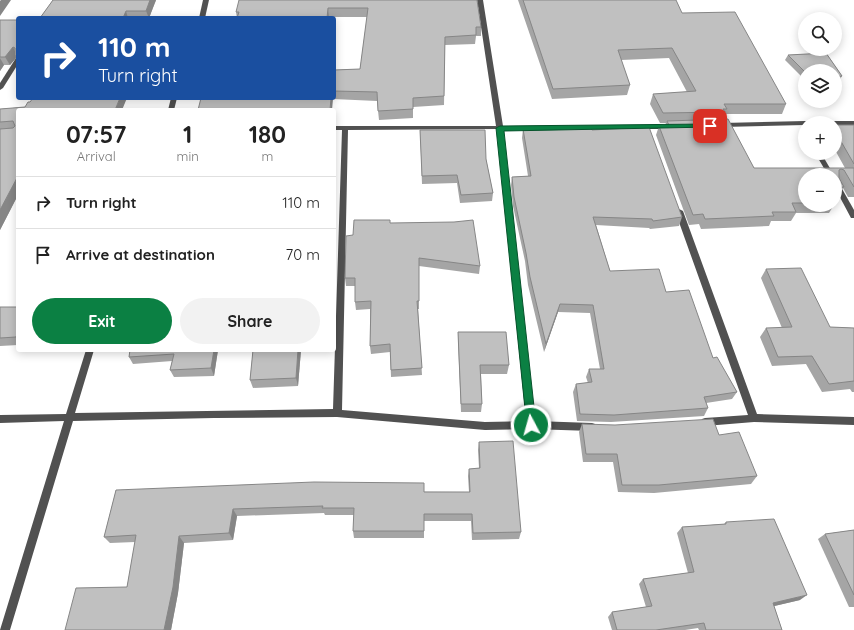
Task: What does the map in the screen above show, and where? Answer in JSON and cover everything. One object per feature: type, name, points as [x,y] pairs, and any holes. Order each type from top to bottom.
[{"type":"street","points":[[202,16],[206,0]]},
{"type":"street","points":[[480,0],[500,128],[531,425]]},
{"type":"street","points":[[0,88],[16,62]]},
{"type":"street","points":[[842,123],[854,123]]},
{"type":"street","points":[[717,126],[798,125]]},
{"type":"street","points":[[336,128],[500,128],[650,131],[679,126]]},
{"type":"street","points":[[337,413],[345,129]]},
{"type":"street","points":[[842,195],[854,216]]},
{"type":"street","points":[[675,202],[754,418]]},
{"type":"street","points":[[5,630],[89,352]]},
{"type":"street","points":[[0,419],[68,419],[214,414],[337,413],[485,426],[531,425],[604,428]]},
{"type":"street","points":[[698,422],[754,418],[854,421]]},
{"type":"building","points":[[53,0],[150,0],[146,11],[126,11],[124,16],[41,16]]},
{"type":"building","points":[[239,0],[477,0],[481,27],[476,27],[476,35],[445,37],[444,96],[413,98],[413,109],[378,111],[377,92],[336,91],[336,70],[360,69],[368,8],[328,8],[327,16],[238,16],[239,12],[236,12]]},
{"type":"building","points":[[523,0],[676,0],[682,13],[735,12],[786,104],[724,104],[727,109],[723,109],[725,112],[663,113],[653,94],[696,91],[672,48],[618,50],[630,85],[553,89]]},
{"type":"building","points":[[0,20],[16,20],[16,56],[15,48],[13,47],[5,57],[0,57]]},
{"type":"building","points":[[788,55],[828,56],[834,64],[798,65]]},
{"type":"building","points":[[32,100],[119,100],[116,108],[16,108],[16,180],[0,210],[0,129],[13,128],[15,126],[13,121],[0,122],[0,109],[25,107],[28,102]]},
{"type":"building","points":[[200,100],[331,100],[330,108],[198,108]]},
{"type":"building","points":[[728,119],[754,168],[798,168],[798,203],[792,203],[796,212],[772,212],[774,216],[705,219],[703,214],[693,215],[659,126],[669,125],[667,121]]},
{"type":"building","points":[[842,125],[854,125],[854,164],[842,143]]},
{"type":"building","points":[[649,127],[682,217],[653,221],[652,219],[593,217],[610,271],[659,269],[666,292],[689,290],[713,358],[717,357],[737,392],[704,397],[708,408],[614,415],[580,414],[576,384],[592,382],[589,369],[604,369],[593,305],[560,304],[546,344],[530,277],[514,197],[512,177],[531,176],[523,129],[591,128],[592,130]]},
{"type":"building","points":[[420,130],[485,130],[486,159],[493,193],[461,195],[457,175],[422,176]]},
{"type":"building","points":[[842,168],[854,168],[854,187]]},
{"type":"building","points":[[354,220],[390,220],[390,223],[454,222],[473,220],[480,266],[419,258],[419,301],[417,301],[422,368],[391,370],[390,344],[370,346],[371,301],[355,302],[355,278],[345,278],[346,236],[353,235]]},
{"type":"building","points":[[801,268],[830,327],[854,328],[854,381],[829,384],[812,356],[778,357],[766,328],[792,327],[766,269]]},
{"type":"building","points":[[0,307],[16,307],[16,337],[0,338]]},
{"type":"building","points":[[458,332],[506,332],[509,365],[480,365],[482,404],[461,404]]},
{"type":"building","points":[[130,352],[214,352],[211,368],[170,370],[174,354],[129,357]]},
{"type":"building","points":[[253,352],[298,352],[296,378],[250,380]]},
{"type":"building","points":[[713,419],[719,435],[739,432],[757,476],[659,485],[622,485],[617,454],[586,454],[582,424],[615,425]]},
{"type":"building","points":[[513,441],[521,532],[473,533],[472,514],[424,514],[424,531],[353,531],[354,508],[322,508],[323,506],[233,509],[229,533],[179,536],[173,587],[164,630],[65,630],[76,588],[127,587],[136,535],[104,537],[116,490],[314,482],[424,483],[424,492],[470,492],[469,469],[480,468],[479,442]]},
{"type":"building","points":[[774,519],[807,595],[773,603],[782,630],[706,630],[704,623],[656,630],[617,630],[612,612],[652,606],[643,579],[694,572],[682,527]]},
{"type":"building","points":[[854,530],[854,595],[825,534]]},
{"type":"route","points":[[531,425],[500,128],[710,126]]}]
